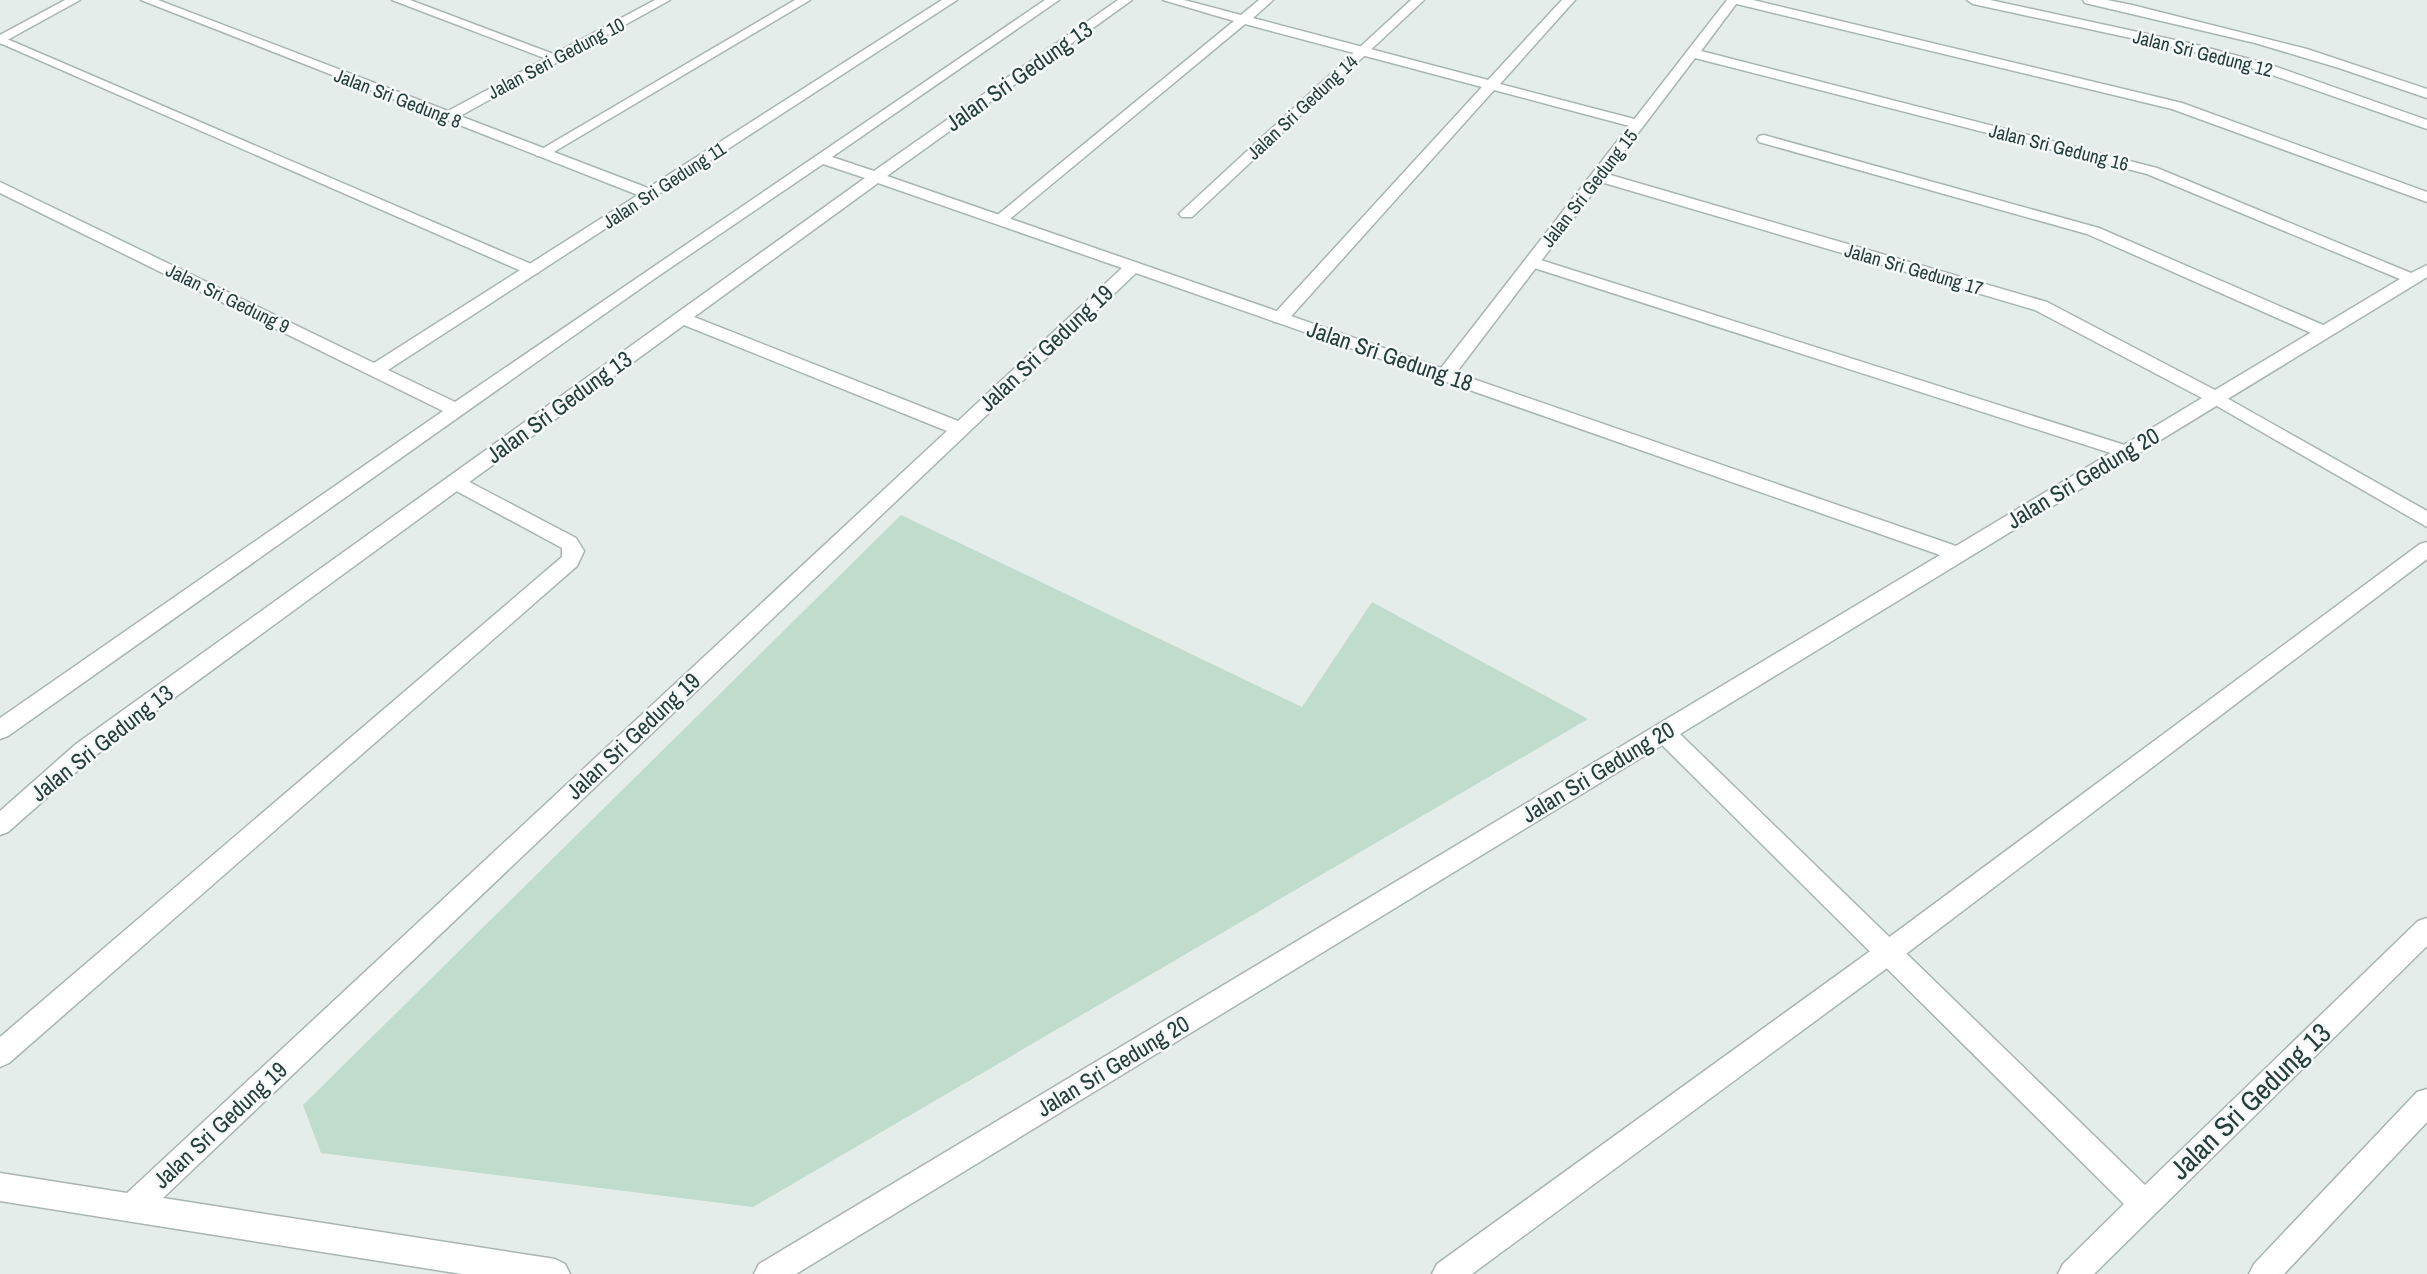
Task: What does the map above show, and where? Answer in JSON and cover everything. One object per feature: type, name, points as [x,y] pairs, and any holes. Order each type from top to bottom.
[{"type":"street","points":[[1,40],[74,0]]},
{"type":"street","name":"Jalan Sri Gedung 8","points":[[147,0],[650,194]]},
{"type":"street","points":[[398,0],[557,58]]},
{"type":"street","points":[[542,153],[804,0]]},
{"type":"street","name":"Jalan Sri Gedung 11","points":[[376,370],[951,0]]},
{"type":"street","name":"Jalan Sri Gedung 13","points":[[0,730],[456,410],[1053,0]]},
{"type":"street","name":"Jalan Sri Gedung 13","points":[[0,825],[84,751],[876,177],[1126,0]]},
{"type":"street","points":[[1169,0],[1637,124]]},
{"type":"street","points":[[1000,220],[1267,0]]},
{"type":"street","name":"Jalan Sri Gedung 14","points":[[1187,214],[1418,0]]},
{"type":"street","points":[[1280,318],[1569,0]]},
{"type":"street","points":[[1735,0],[2177,106],[2427,197]]},
{"type":"street","name":"Jalan Sri Gedung 15","points":[[1445,375],[1735,0]]},
{"type":"street","name":"Jalan Sri Gedung 12","points":[[1973,0],[2193,48],[2263,67],[2427,125]]},
{"type":"street","name":"Jalan Sri Gedung 12","points":[[2089,0],[2110,2],[2223,30],[2315,56],[2427,94]]},
{"type":"street","name":"Jalan Seri Gedung 10","points":[[447,117],[655,1]]},
{"type":"street","points":[[1,40],[532,270]]},
{"type":"street","name":"Jalan Sri Gedung 16","points":[[1692,53],[2152,171],[2420,275]]},
{"type":"street","points":[[1764,139],[2093,231],[2324,332]]},
{"type":"street","name":"Jalan Sri Gedung 18","points":[[821,158],[1958,554]]},
{"type":"street","name":"Jalan Sri Gedung 17","points":[[1598,176],[2041,306],[2216,398],[2427,520]]},
{"type":"street","name":"Jalan Sri Gedung 9","points":[[0,187],[456,410]]},
{"type":"street","points":[[1531,262],[2127,452]]},
{"type":"street","name":"Jalan Sri Gedung 19","points":[[134,1206],[1133,267]]},
{"type":"street","name":"Jalan Sri Gedung 20","points":[[769,1274],[2420,275]]},
{"type":"street","points":[[682,318],[960,429]]},
{"type":"street","points":[[0,1054],[570,561],[574,551],[569,543],[456,482]]},
{"type":"street","points":[[1447,1274],[1889,952],[2427,549]]},
{"type":"street","points":[[1664,732],[2144,1204]]},
{"type":"street","name":"Jalan Sri Gedung 13","points":[[2073,1274],[2427,929]]},
{"type":"street","points":[[2264,1274],[2427,1102]]},
{"type":"street","points":[[0,1188],[134,1206],[555,1274]]},
{"type":"green space","points":[[901,515],[1302,707],[1372,602],[1588,719],[753,1207],[321,1153],[303,1105]]}]
